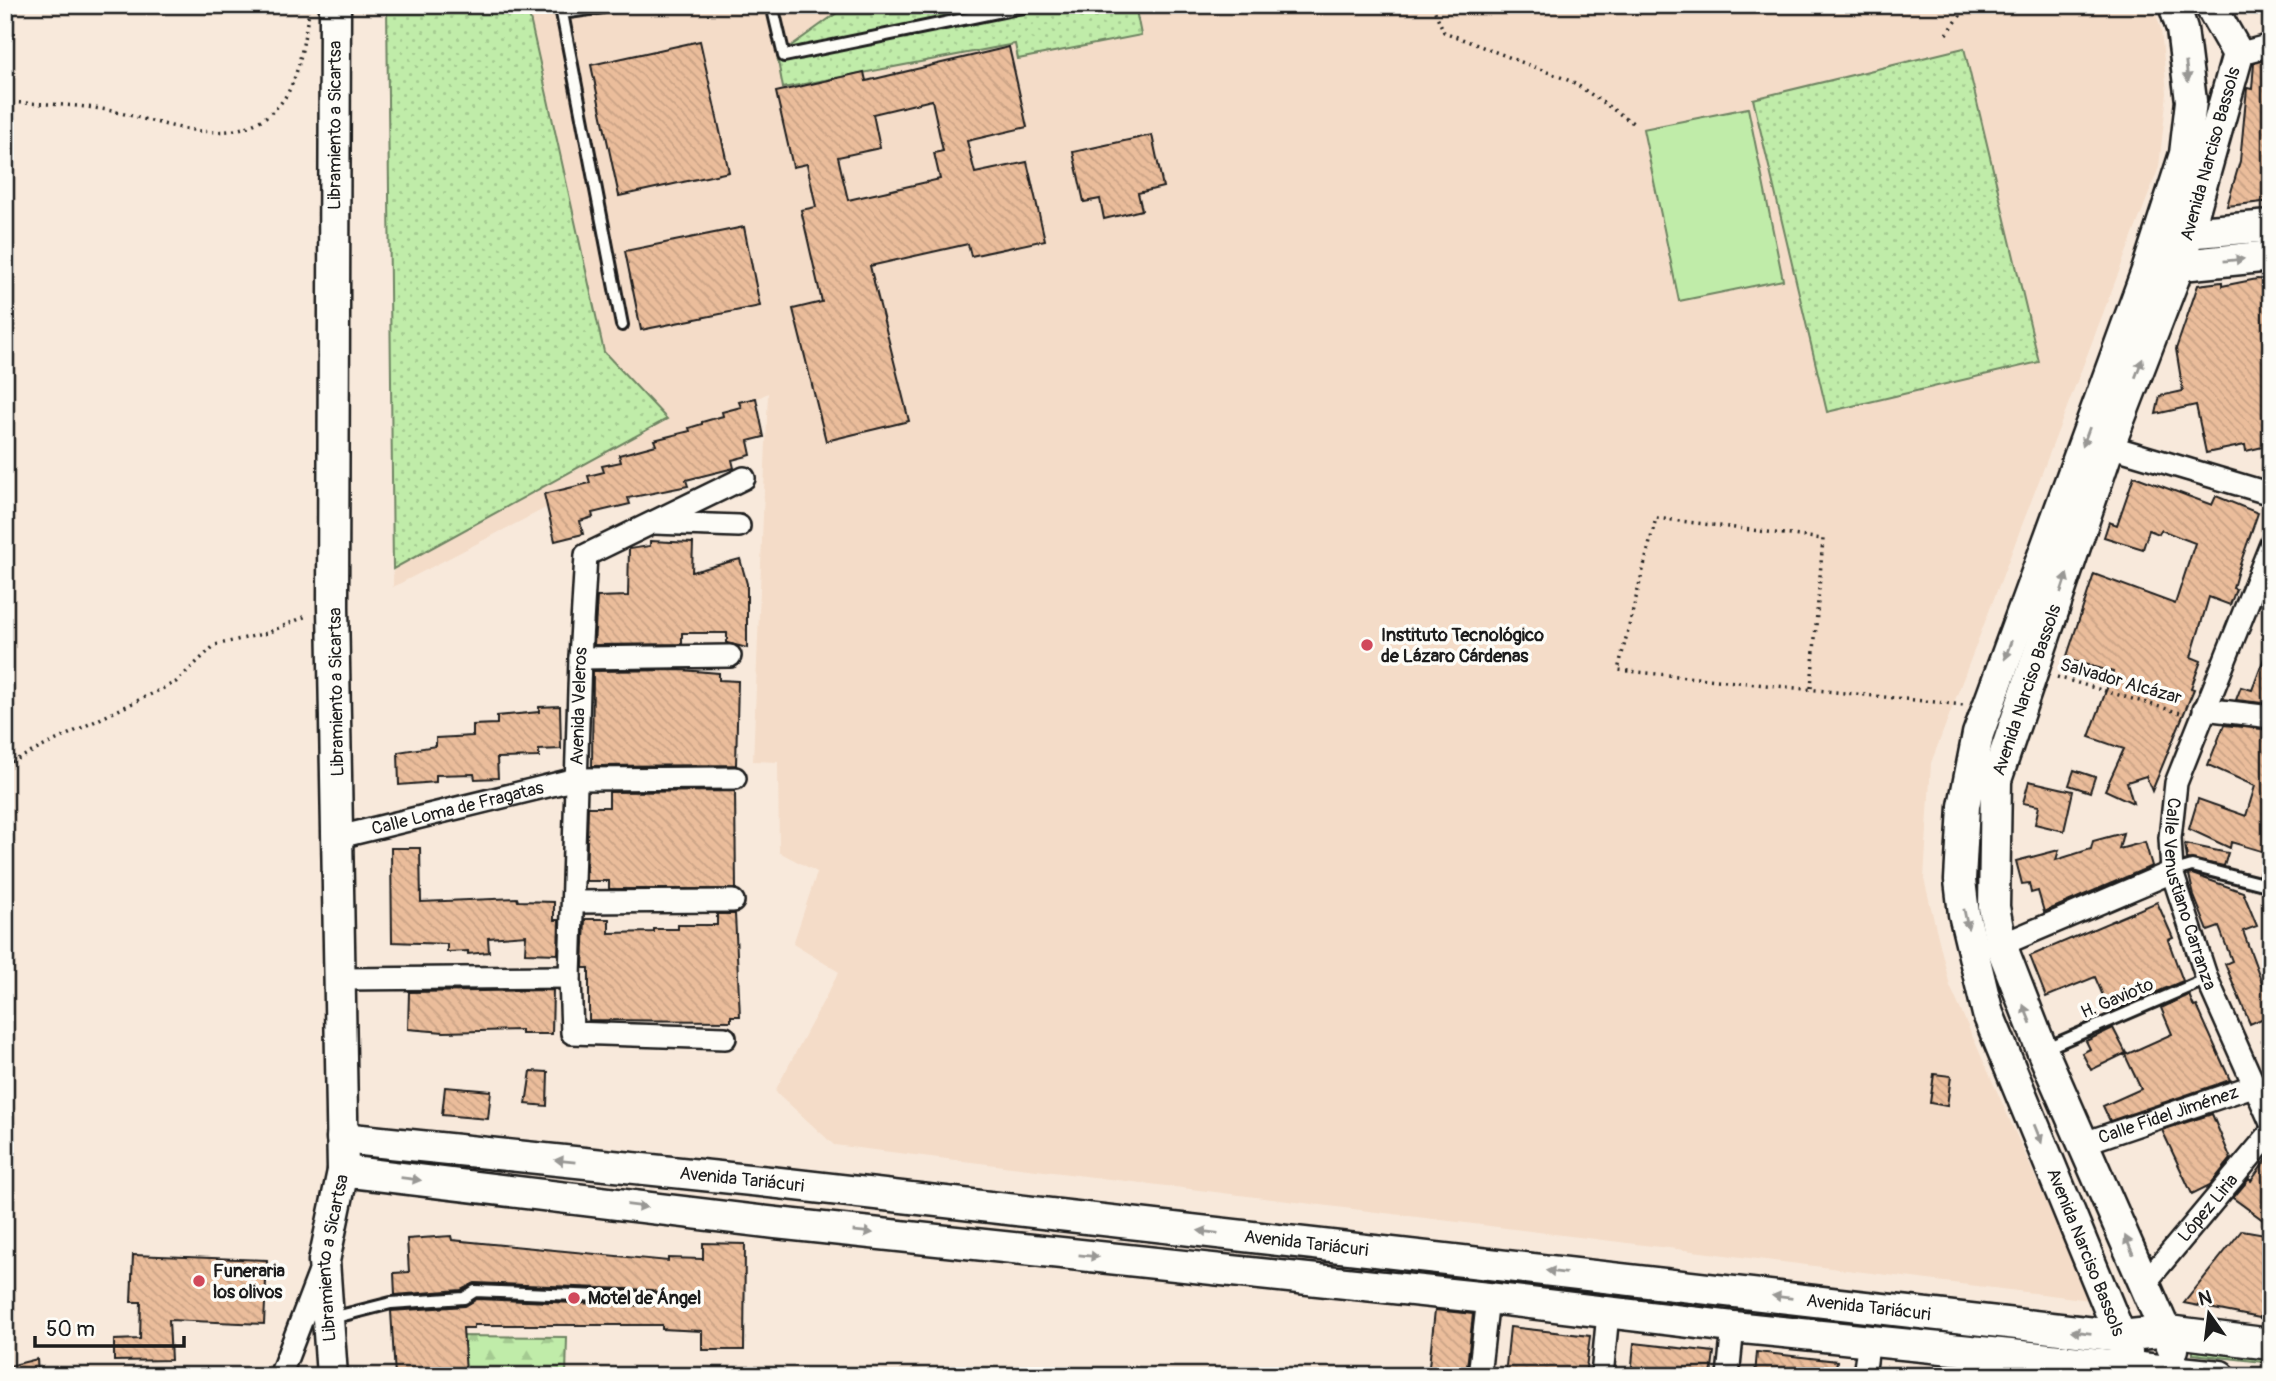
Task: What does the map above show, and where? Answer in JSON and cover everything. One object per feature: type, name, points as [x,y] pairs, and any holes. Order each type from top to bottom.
[{"type":"street","name":"Libramiento a Sicartsa","points":[[332,1376],[324,1261],[343,1171],[333,606],[335,5]]},
{"type":"street","name":"Avenida Narciso Bassols","points":[[2119,1370],[2121,1336],[1988,1014],[1964,914],[1960,880],[1964,806],[1978,734],[2148,268],[2157,233],[2185,154],[2191,101],[2182,29],[2174,5]]},
{"type":"street","name":"Avenida Narciso Bassols","points":[[2180,1373],[2168,1331],[2042,1051],[2001,944],[1994,907],[1996,780],[2109,446],[2179,265],[2238,54],[2210,5]]},
{"type":"street","points":[[2238,54],[2271,46]]},
{"type":"street","points":[[2157,233],[2188,234],[2271,226]]},
{"type":"street","points":[[2148,268],[2270,257]]},
{"type":"street","points":[[2109,446],[2271,494]]},
{"type":"street","name":"Avenida Veleros","points":[[726,1038],[572,1033],[570,977],[576,779],[586,555],[744,478]]},
{"type":"street","points":[[652,523],[739,526]]},
{"type":"street","name":"Calle Venustiano Carranza","points":[[2271,544],[2176,783],[2170,838],[2172,872],[2207,979],[2271,1123]]},
{"type":"street","points":[[580,658],[730,656]]},
{"type":"street","points":[[2202,714],[2271,717]]},
{"type":"street","name":"Calle Loma de Fragatas","points":[[339,837],[576,779],[735,778]]},
{"type":"street","points":[[2001,944],[2172,872]]},
{"type":"street","points":[[1960,880],[1994,882]]},
{"type":"street","points":[[573,902],[733,901]]},
{"type":"street","points":[[341,979],[570,977]]},
{"type":"street","name":"Calle Fidel Jiménez","points":[[2084,1143],[2253,1086]]},
{"type":"street","name":"López Liria","points":[[2145,1283],[2271,1132]]},
{"type":"street","name":"Avenida Tariácuri","points":[[342,1138],[779,1183],[2121,1336],[2168,1331],[2271,1344]]},
{"type":"street","name":"Avenida Tariácuri","points":[[343,1171],[776,1223],[1488,1298],[1733,1327],[1869,1339],[1986,1363],[2220,1376]]},
{"type":"street","points":[[776,1223],[779,1183]]},
{"type":"street","points":[[280,1376],[324,1261]]},
{"type":"street","points":[[1479,1376],[1488,1298]]},
{"type":"street","points":[[1602,1376],[1608,1313]]},
{"type":"street","points":[[1728,1376],[1733,1327]]},
{"type":"street","points":[[1864,1376],[1869,1339]]},
{"type":"lane","points":[[618,5],[561,9],[622,325]]},
{"type":"lane","points":[[772,5],[785,56],[977,11],[1032,5]]},
{"type":"lane","points":[[2172,872],[2192,866],[2267,885],[2271,862]]},
{"type":"lane","name":"H. Gavioto","points":[[2042,1051],[2207,979]]},
{"type":"lane","points":[[329,1319],[391,1303],[464,1298],[475,1291],[652,1298]]},
{"type":"path","points":[[5,102],[107,110],[172,129],[226,132],[259,120],[281,103],[295,76],[310,5]]},
{"type":"path","points":[[1432,5],[1444,32],[1573,82],[1633,123]]},
{"type":"path","points":[[1947,34],[1960,16],[1958,5]]},
{"type":"path","points":[[1811,688],[1823,539],[1656,518],[1618,670],[1954,702],[1987,710]]},
{"type":"path","points":[[5,765],[176,682],[215,645],[267,632],[333,606]]},
{"type":"path","name":"Salvador Alcázar","points":[[2035,671],[2202,714]]},
{"type":"shaded area","name":"Instituto Tecnológico de Lázaro Cárdenas","points":[[400,5],[2153,5],[2161,29],[2167,93],[2159,167],[1931,763],[1924,879],[1950,986],[2090,1300],[834,1145],[775,1091],[839,972],[793,944],[817,872],[779,852],[778,762],[753,761],[768,393],[393,587]]},
{"type":"green space","points":[[387,5],[527,5],[604,352],[667,419],[393,569]]},
{"type":"green space","points":[[848,5],[1135,5],[1141,35],[1018,59],[1015,44],[783,88],[777,56]]},
{"type":"green space","points":[[1964,48],[2039,362],[1827,412],[1753,99]]},
{"type":"green space","points":[[1748,108],[1783,280],[1679,301],[1643,129]]},
{"type":"green space","points":[[449,1336],[567,1337],[566,1376],[452,1376]]},
{"type":"green space","points":[[2193,1348],[2271,1357],[2271,1363],[2193,1354]]},
{"type":"building","points":[[700,41],[729,172],[619,196],[591,65]]},
{"type":"building","points":[[1009,47],[1027,127],[967,141],[975,173],[1027,162],[1045,240],[971,256],[968,244],[870,266],[909,421],[826,441],[793,309],[822,302],[801,210],[816,207],[807,164],[793,167],[776,92],[864,72],[866,81]],"holes":[[[932,100],[943,151],[934,153],[940,179],[848,200],[838,157],[880,148],[873,114]]]},
{"type":"building","points":[[2271,59],[2271,201],[2227,206],[2240,161],[2247,88],[2252,89],[2254,63]]},
{"type":"building","points":[[1152,135],[1163,187],[1138,193],[1142,210],[1104,219],[1100,199],[1084,202],[1073,152]]},
{"type":"building","points":[[744,227],[760,306],[641,330],[625,251]]},
{"type":"building","points":[[2257,279],[2271,280],[2271,445],[2246,451],[2245,445],[2206,453],[2196,405],[2156,414],[2160,396],[2183,391],[2176,349],[2198,285],[2222,282],[2222,286]]},
{"type":"building","points":[[756,398],[764,437],[748,441],[751,455],[732,460],[734,468],[686,480],[688,486],[628,498],[630,504],[592,513],[593,517],[580,521],[583,534],[555,541],[544,494],[590,483],[588,476],[604,472],[602,466],[621,462],[619,455],[656,445],[654,440],[690,431],[689,428],[702,422],[723,416],[722,412],[741,407],[739,402]]},
{"type":"building","points":[[2134,476],[2212,505],[2216,496],[2258,513],[2238,570],[2233,588],[2236,589],[2230,605],[2209,597],[2191,657],[2201,661],[2191,688],[2194,689],[2152,791],[2146,776],[2127,782],[2133,803],[2105,790],[2124,749],[2089,737],[2113,672],[2066,659],[2094,574],[2175,604],[2195,543],[2161,530],[2159,534],[2149,530],[2143,549],[2104,537],[2109,522],[2117,525]]},
{"type":"building","points":[[650,541],[693,543],[692,572],[740,559],[747,584],[747,648],[727,643],[727,633],[682,633],[682,644],[594,645],[597,597],[628,596],[629,549],[650,546]]},
{"type":"building","points":[[2269,645],[2271,704],[2236,700],[2241,687],[2252,690]]},
{"type":"building","points":[[681,670],[719,673],[719,680],[738,681],[736,765],[592,766],[593,671]]},
{"type":"building","points":[[560,706],[561,749],[539,750],[539,757],[497,758],[498,778],[475,779],[474,774],[436,775],[436,782],[399,785],[398,752],[436,746],[436,738],[473,736],[473,725],[497,724],[497,716],[539,712],[539,707]]},
{"type":"building","points":[[2224,725],[2271,730],[2271,854],[2231,842],[2230,848],[2189,829],[2198,799],[2246,816],[2255,786],[2208,765]]},
{"type":"building","points":[[2074,770],[2095,777],[2090,792],[2069,785]]},
{"type":"building","points":[[2029,781],[2073,791],[2064,831],[2035,824],[2039,806],[2023,803]]},
{"type":"building","points":[[735,791],[736,889],[609,889],[609,881],[586,881],[588,807],[609,807],[609,792]]},
{"type":"building","points":[[2123,833],[2119,849],[2145,842],[2152,866],[2044,912],[2038,891],[2031,893],[2029,883],[2022,884],[2016,861],[2059,850],[2056,860],[2091,849],[2093,841]]},
{"type":"building","points":[[2185,844],[2228,853],[2224,866],[2187,859]]},
{"type":"building","points":[[391,848],[420,848],[421,902],[517,898],[518,901],[554,902],[554,920],[559,920],[558,954],[525,953],[526,935],[488,938],[489,952],[468,954],[468,951],[447,952],[447,944],[392,942]]},
{"type":"building","points":[[2189,875],[2243,892],[2257,926],[2243,931],[2264,988],[2271,985],[2271,1015],[2250,1024],[2225,964],[2232,961],[2219,927],[2208,931],[2194,896]]},
{"type":"building","points":[[2157,902],[2173,938],[2168,940],[2183,981],[2110,1012],[2095,977],[2046,997],[2030,956]]},
{"type":"building","points":[[717,914],[735,914],[740,1016],[731,1016],[731,1021],[589,1020],[589,968],[583,968],[585,919],[609,919],[609,933],[654,932],[654,929],[678,929],[678,925],[717,925]]},
{"type":"building","points":[[553,990],[552,1034],[521,1034],[521,1030],[444,1032],[408,1029],[409,992]]},
{"type":"building","points":[[2189,995],[2194,1007],[2197,1006],[2230,1080],[2110,1121],[2103,1106],[2141,1089],[2125,1055],[2172,1034],[2161,1008]]},
{"type":"building","points":[[2113,1028],[2126,1053],[2091,1070],[2082,1053],[2090,1049],[2086,1041]]},
{"type":"building","points":[[531,1071],[548,1072],[547,1106],[526,1104]]},
{"type":"building","points":[[1934,1074],[1951,1076],[1947,1106],[1930,1103]]},
{"type":"building","points":[[445,1087],[491,1091],[488,1119],[442,1115]]},
{"type":"building","points":[[2212,1114],[2231,1159],[2210,1185],[2192,1194],[2162,1130]]},
{"type":"building","points":[[2271,1153],[2271,1209],[2263,1220],[2233,1198],[2249,1179],[2251,1181]]},
{"type":"building","points":[[2242,1230],[2271,1235],[2271,1277],[2268,1277],[2260,1318],[2184,1303]]},
{"type":"building","points":[[451,1236],[452,1240],[668,1261],[668,1258],[703,1259],[703,1243],[745,1244],[744,1350],[702,1350],[702,1331],[662,1329],[662,1325],[474,1325],[474,1328],[463,1328],[466,1372],[395,1376],[391,1311],[465,1306],[477,1299],[652,1306],[660,1299],[659,1294],[652,1290],[475,1283],[461,1290],[395,1295],[394,1273],[409,1272],[407,1239]]},
{"type":"building","name":"Funeraria los olivos","points":[[133,1255],[267,1260],[264,1324],[169,1320],[171,1360],[114,1361],[114,1340],[140,1339],[141,1302],[131,1302]]},
{"type":"building","points":[[1435,1310],[1473,1314],[1466,1376],[1428,1376]]},
{"type":"building","points":[[1510,1327],[1590,1336],[1585,1376],[1505,1376]]},
{"type":"building","points":[[1634,1343],[1714,1352],[1711,1376],[1631,1376]]},
{"type":"building","points":[[1757,1352],[1837,1361],[1835,1376],[1755,1376]]},
{"type":"building","points":[[37,1359],[38,1376],[5,1376],[5,1367]]},
{"type":"place","name":"Instituto Tecnológico de Lázaro Cárdenas","points":[[1367,645]]},
{"type":"place","name":"Funeraria los olivos","points":[[199,1281]]},
{"type":"place","name":"Motel de Ángel","points":[[574,1298]]}]
